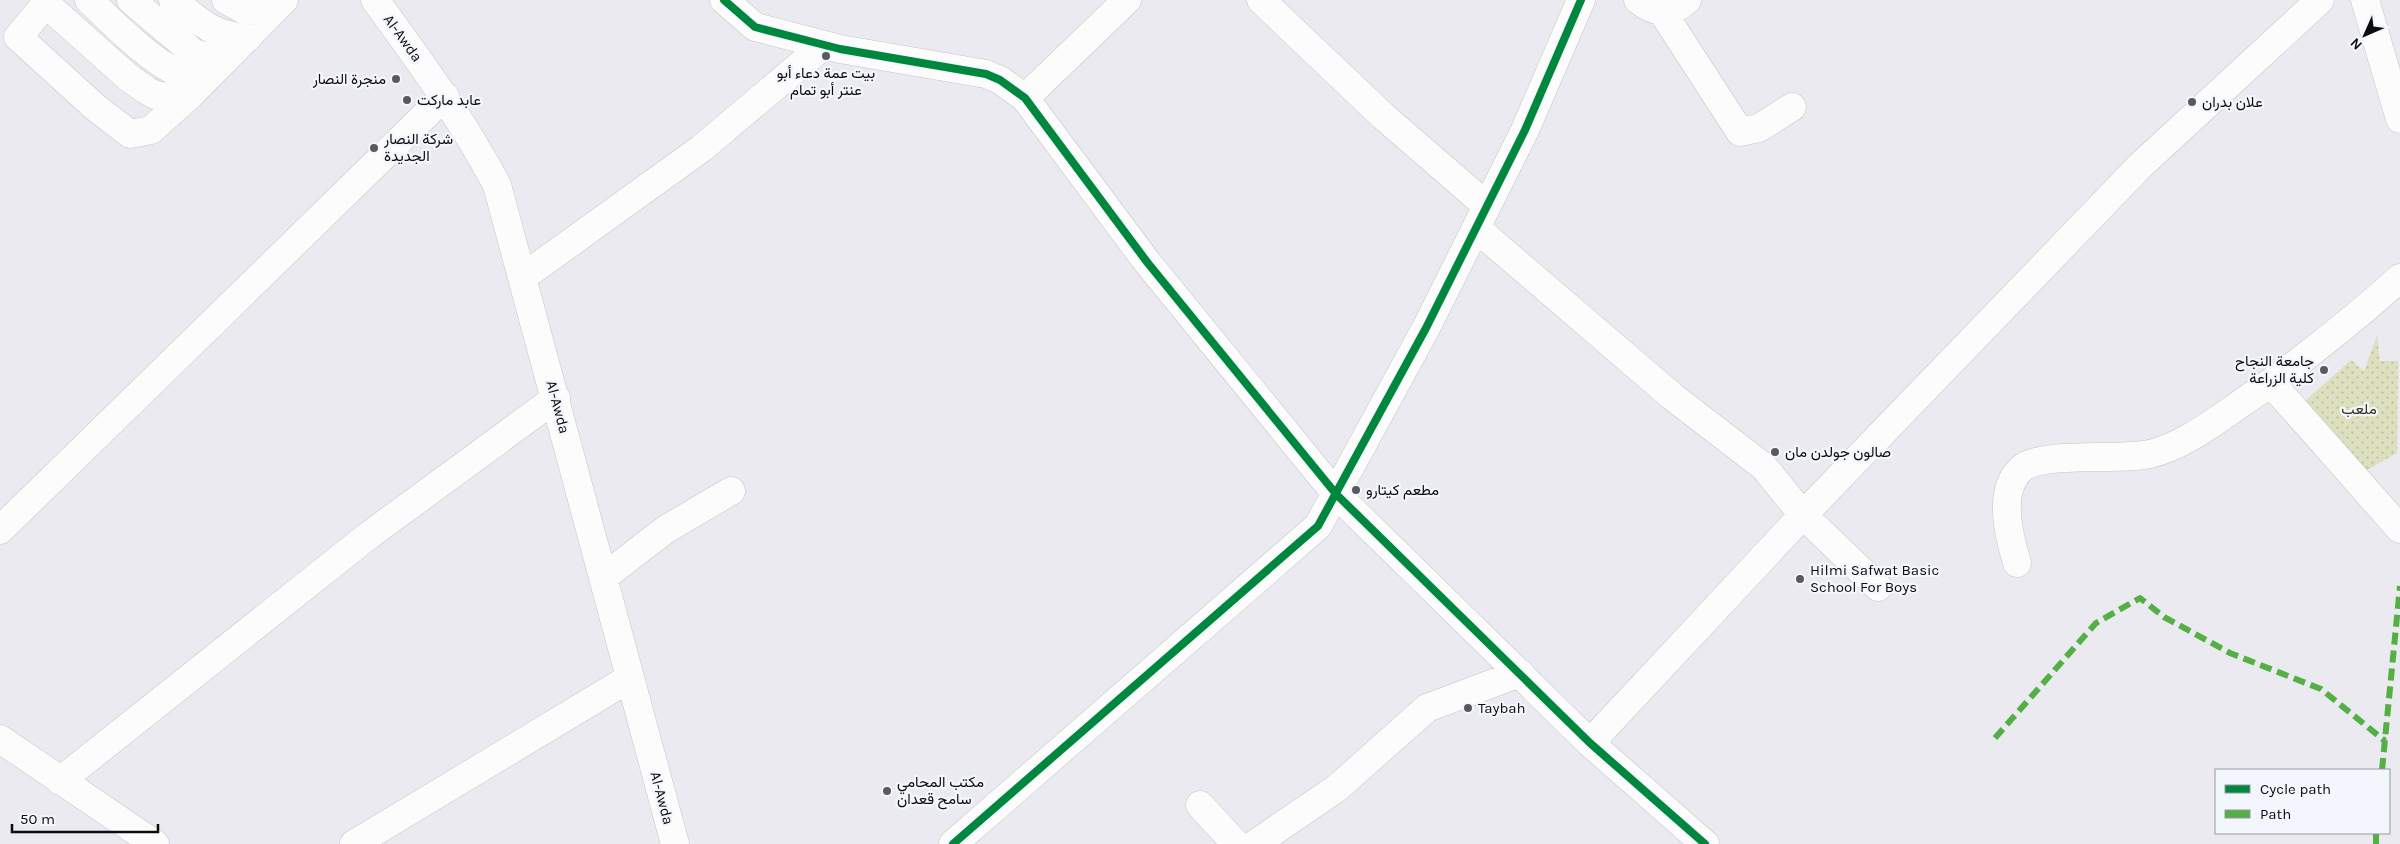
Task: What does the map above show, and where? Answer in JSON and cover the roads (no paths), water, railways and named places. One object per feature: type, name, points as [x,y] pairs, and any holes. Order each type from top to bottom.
[{"type":"street","points":[[89,0],[144,50],[174,72],[193,78],[218,66]]},
{"type":"street","points":[[131,0],[195,54],[218,66]]},
{"type":"street","points":[[173,0],[205,26],[226,36],[247,38]]},
{"type":"street","points":[[226,0],[246,11],[279,5]]},
{"type":"street","name":"Al-Awda","points":[[375,0],[445,96],[476,144],[497,185],[675,844]]},
{"type":"street","points":[[724,0],[755,27],[824,45],[986,74],[1000,80],[1025,98],[1147,262],[1336,494],[1520,672],[1590,743],[1705,844]]},
{"type":"street","points":[[1025,98],[1127,0]]},
{"type":"street","points":[[1261,0],[1383,116],[1481,217],[1673,397],[1764,467],[1803,515],[1878,587]]},
{"type":"street","points":[[952,844],[1318,526],[1426,328],[1525,130],[1581,0]]},
{"type":"street","points":[[1638,0],[1650,9],[1663,12],[1672,11],[1687,0]]},
{"type":"street","points":[[1590,743],[1803,515],[2141,165],[2320,0]]},
{"type":"street","points":[[2365,0],[2400,119]]},
{"type":"street","points":[[191,94],[178,98],[155,95],[146,90],[128,78],[48,2],[18,37],[95,107],[130,134],[151,130],[191,94],[279,5]]},
{"type":"street","points":[[1663,12],[1740,132],[1758,128],[1792,107]]},
{"type":"street","points":[[523,277],[702,148],[824,45]]},
{"type":"street","points":[[0,530],[445,96]]},
{"type":"street","points":[[2018,563],[2011,537],[2008,494],[2012,481],[2025,466],[2043,459],[2119,458],[2152,454],[2185,439],[2271,383],[2316,350],[2400,278]]},
{"type":"street","points":[[2271,383],[2400,529]]},
{"type":"street","points":[[60,781],[368,536],[556,398]]},
{"type":"street","points":[[604,577],[664,530],[731,491]]},
{"type":"street","points":[[1255,844],[1337,788],[1427,708],[1520,672]]},
{"type":"street","points":[[354,844],[630,678]]},
{"type":"street","points":[[0,739],[156,844]]},
{"type":"street","points":[[1200,805],[1236,844]]},
{"type":"place","name":"بيت عمة دعاء أبو عنتر أبو تمام","points":[[826,56]]},
{"type":"place","name":"منجرة النصار","points":[[396,79]]},
{"type":"place","name":"عابد ماركت","points":[[407,100]]},
{"type":"place","name":"علان بدران","points":[[2192,102]]},
{"type":"place","name":"شركة النصار الجديدة","points":[[374,148]]},
{"type":"place","name":"جامعة النجاح كلية الزراعة","points":[[2324,370]]},
{"type":"place","name":"صالون جولدن مان","points":[[1775,452]]},
{"type":"place","name":"مطعم كيتارو","points":[[1356,490]]},
{"type":"place","name":"Hilmi Safwat Basic School For Boys","points":[[1800,579]]},
{"type":"place","name":"Taybah","points":[[1468,708]]},
{"type":"place","name":"مكتب المحامي سامح قعدان","points":[[887,791]]},
{"type":"park label","name":"ملعب","points":[[2359,409]]}]
